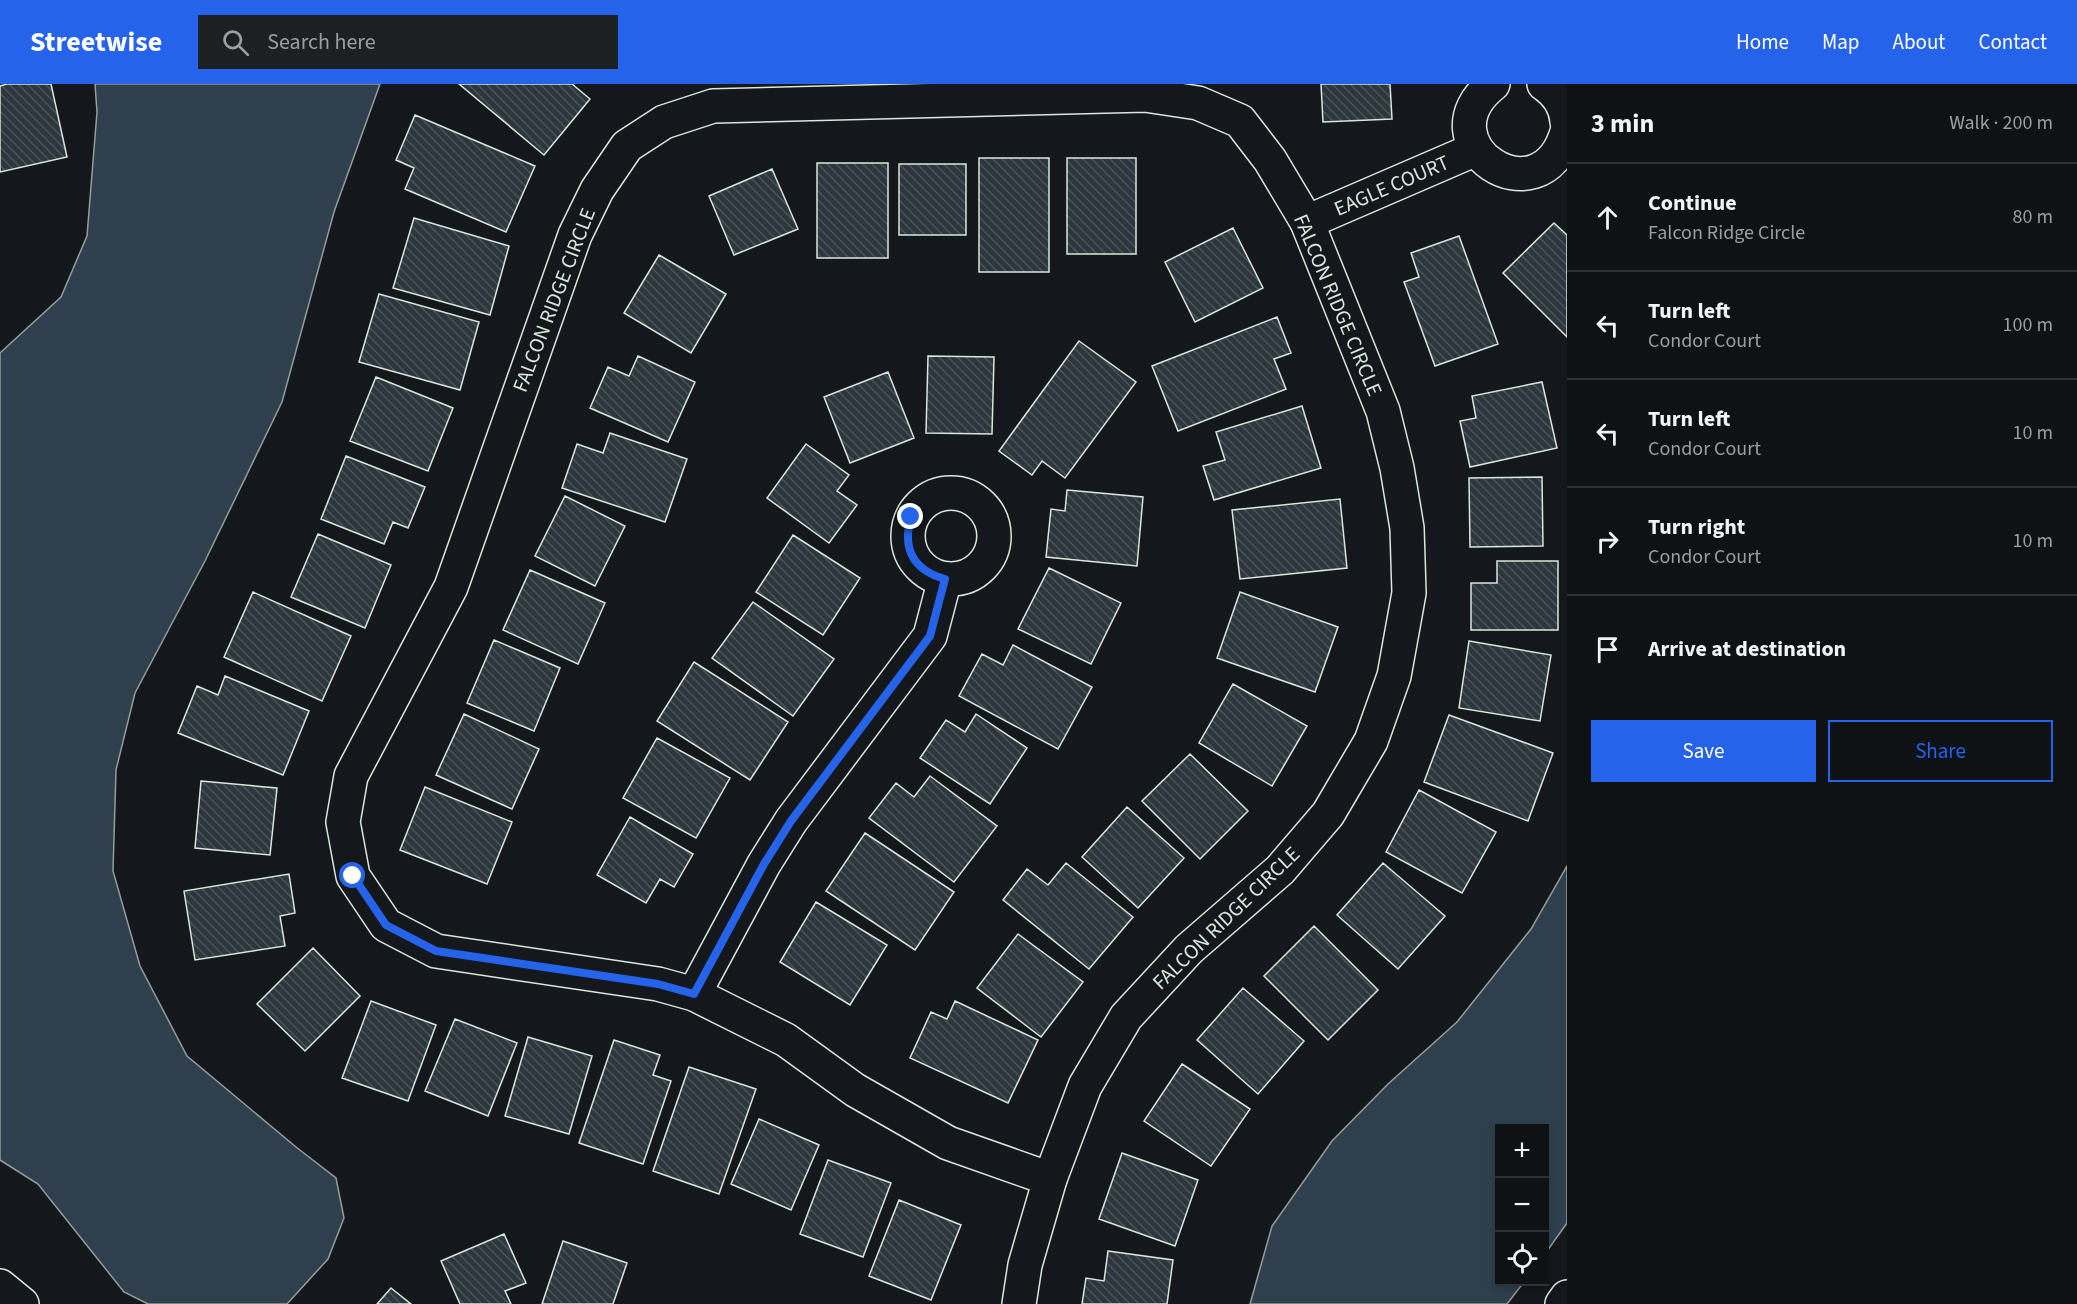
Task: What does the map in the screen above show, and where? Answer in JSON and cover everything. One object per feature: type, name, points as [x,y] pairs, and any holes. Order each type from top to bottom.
[{"type":"street","name":"EAGLE COURT","points":[[1493,84],[1483,92],[1474,105],[1470,119],[1471,134],[1476,149],[1486,161],[1498,169],[1513,174],[1542,167],[1555,158],[1563,146],[1567,132]]},
{"type":"street","points":[[1544,84],[1562,101],[1567,122]]},
{"type":"street","name":"FALCON RIDGE CIRCLE","points":[[1019,1304],[1025,1265],[1050,1179],[1084,1086],[1126,1017],[1189,949],[1280,870],[1328,814],[1371,741],[1394,676],[1409,593],[1407,528],[1397,468],[1383,411],[1307,222],[1270,160],[1240,121],[1198,103],[1145,95],[712,106],[664,122],[627,146],[597,190],[575,235],[451,586],[351,776],[343,822],[353,876],[386,925],[436,951],[658,984],[694,994],[786,1040],[855,1090],[948,1143],[1050,1179]]},
{"type":"street","name":"EAGLE COURT","points":[[1307,222],[1476,149]]},
{"type":"street","points":[[694,994],[764,864],[791,821],[930,636],[945,579]]},
{"type":"street","points":[[0,1286],[22,1304]]},
{"type":"street","points":[[1562,1304],[1567,1297]]},
{"type":"water","points":[[95,84],[380,84],[334,212],[282,402],[205,561],[135,693],[116,770],[113,871],[140,966],[187,1056],[336,1178],[344,1218],[328,1259],[287,1304],[148,1304],[124,1292],[38,1184],[0,1160],[0,353],[61,297],[87,236],[97,112]]},
{"type":"water","points":[[1567,866],[1567,1223],[1549,1248],[1549,1124],[1495,1124],[1495,1286],[1521,1286],[1507,1304],[1250,1304],[1272,1226],[1332,1141],[1388,1084],[1457,1022],[1531,929]]},
{"type":"building","points":[[51,84],[67,157],[0,172],[0,86]]},
{"type":"building","points":[[459,84],[572,84],[590,99],[544,155]]},
{"type":"building","points":[[1321,84],[1390,84],[1392,119],[1323,122]]},
{"type":"building","points":[[415,115],[535,166],[506,232],[405,189],[414,168],[396,160]]},
{"type":"building","points":[[979,158],[1049,158],[1049,272],[979,272]]},
{"type":"building","points":[[1067,158],[1136,158],[1136,254],[1067,254]]},
{"type":"building","points":[[817,163],[888,163],[888,258],[817,258]]},
{"type":"building","points":[[899,164],[966,164],[966,235],[899,235]]},
{"type":"building","points":[[772,169],[798,229],[734,255],[709,196]]},
{"type":"building","points":[[414,218],[509,246],[490,315],[393,288]]},
{"type":"building","points":[[1554,223],[1567,235],[1567,337],[1503,273]]},
{"type":"building","points":[[1233,228],[1263,288],[1195,322],[1165,262]]},
{"type":"building","points":[[1459,236],[1498,344],[1435,366],[1404,282],[1419,277],[1411,253]]},
{"type":"building","points":[[659,255],[726,294],[691,353],[624,313]]},
{"type":"building","points":[[379,294],[479,322],[460,390],[359,362]]},
{"type":"building","points":[[1277,317],[1291,353],[1274,359],[1286,389],[1178,431],[1152,366]]},
{"type":"building","points":[[1079,341],[1136,382],[1065,478],[1042,461],[1032,475],[999,451]]},
{"type":"building","points":[[638,356],[695,382],[668,442],[590,408],[608,367],[629,376]]},
{"type":"building","points":[[928,356],[994,357],[992,434],[926,433]]},
{"type":"building","points":[[888,372],[914,438],[850,463],[824,397]]},
{"type":"building","points":[[376,377],[453,408],[428,471],[350,441]]},
{"type":"building","points":[[1542,382],[1557,448],[1470,467],[1460,421],[1476,418],[1472,396]]},
{"type":"building","points":[[1302,406],[1321,468],[1214,500],[1203,466],[1225,460],[1216,432]]},
{"type":"building","points":[[610,433],[687,459],[665,522],[562,488],[577,444],[603,453]]},
{"type":"building","points":[[806,444],[849,475],[837,491],[857,505],[829,543],[767,498]]},
{"type":"building","points":[[346,456],[425,487],[408,528],[393,522],[384,544],[321,519]]},
{"type":"building","points":[[1542,477],[1543,546],[1470,547],[1469,478]]},
{"type":"building","points":[[1067,490],[1143,497],[1137,566],[1046,557],[1051,509],[1065,511]]},
{"type":"building","points":[[565,496],[625,526],[595,586],[535,556]]},
{"type":"building","points":[[1340,499],[1347,568],[1240,579],[1232,510]]},
{"type":"building","points":[[318,534],[391,565],[365,628],[291,597]]},
{"type":"building","points":[[793,535],[860,578],[823,635],[756,592]]},
{"type":"building","points":[[1497,561],[1558,561],[1558,630],[1471,630],[1471,583],[1497,583]]},
{"type":"building","points":[[1049,568],[1121,603],[1091,664],[1018,629]]},
{"type":"building","points":[[530,570],[605,603],[578,664],[503,630]]},
{"type":"building","points":[[253,592],[351,636],[322,701],[224,657]]},
{"type":"building","points":[[1240,592],[1338,627],[1315,692],[1217,658]]},
{"type":"building","points":[[753,602],[834,659],[793,716],[712,658]]},
{"type":"building","points":[[494,640],[560,668],[534,731],[467,703]]},
{"type":"building","points":[[1469,641],[1551,655],[1540,721],[1459,708]]},
{"type":"building","points":[[1013,645],[1092,687],[1058,749],[959,696],[982,654],[1003,665]]},
{"type":"building","points":[[694,662],[788,722],[750,780],[657,721]]},
{"type":"building","points":[[225,676],[309,711],[283,775],[178,733],[197,686],[218,695]]},
{"type":"building","points":[[1233,684],[1307,726],[1272,786],[1199,743]]},
{"type":"building","points":[[464,714],[539,749],[512,809],[436,775]]},
{"type":"building","points":[[976,714],[1027,748],[990,804],[920,758],[946,720],[965,732]]},
{"type":"building","points":[[1449,715],[1553,753],[1528,821],[1424,782]]},
{"type":"building","points":[[657,738],[730,778],[696,838],[623,798]]},
{"type":"building","points":[[1190,754],[1248,811],[1200,859],[1142,801]]},
{"type":"building","points":[[930,776],[997,826],[954,882],[869,818],[896,783],[914,797]]},
{"type":"building","points":[[201,781],[277,788],[270,855],[195,848]]},
{"type":"building","points":[[425,787],[512,822],[487,884],[400,850]]},
{"type":"building","points":[[1419,790],[1496,832],[1462,893],[1386,852]]},
{"type":"building","points":[[1127,807],[1184,858],[1138,908],[1082,857]]},
{"type":"building","points":[[630,817],[693,854],[674,887],[660,879],[646,903],[597,875]]},
{"type":"building","points":[[865,833],[954,892],[915,950],[826,891]]},
{"type":"building","points":[[1066,863],[1133,917],[1089,969],[1003,900],[1027,869],[1048,885]]},
{"type":"building","points":[[1383,863],[1445,916],[1398,969],[1337,915]]},
{"type":"building","points":[[289,874],[295,913],[280,916],[285,946],[195,960],[184,891]]},
{"type":"building","points":[[816,902],[887,945],[850,1005],[780,962]]},
{"type":"building","points":[[1314,926],[1378,990],[1328,1040],[1264,976]]},
{"type":"building","points":[[1018,934],[1083,982],[1041,1037],[977,988]]},
{"type":"building","points":[[313,948],[360,996],[305,1051],[257,1004]]},
{"type":"building","points":[[1243,988],[1304,1041],[1258,1094],[1197,1040]]},
{"type":"building","points":[[371,1001],[436,1025],[408,1101],[342,1078]]},
{"type":"building","points":[[955,1001],[1038,1040],[1008,1103],[910,1058],[931,1012],[947,1019]]},
{"type":"building","points":[[455,1019],[517,1043],[488,1116],[425,1091]]},
{"type":"building","points":[[528,1037],[592,1056],[569,1134],[505,1116]]},
{"type":"building","points":[[614,1040],[660,1055],[653,1075],[671,1081],[643,1164],[579,1143]]},
{"type":"building","points":[[1182,1064],[1250,1109],[1211,1166],[1144,1121]]},
{"type":"building","points":[[689,1067],[756,1089],[719,1194],[653,1171]]},
{"type":"building","points":[[759,1119],[819,1145],[791,1210],[731,1184]]},
{"type":"building","points":[[1122,1153],[1198,1180],[1175,1246],[1099,1219]]},
{"type":"building","points":[[828,1160],[891,1183],[863,1257],[800,1234]]},
{"type":"building","points":[[899,1200],[961,1225],[931,1300],[869,1276]]},
{"type":"building","points":[[504,1234],[526,1283],[505,1291],[511,1304],[460,1304],[441,1261]]},
{"type":"building","points":[[563,1241],[627,1263],[613,1304],[542,1304]]},
{"type":"building","points":[[1108,1251],[1173,1260],[1167,1304],[1082,1304],[1086,1278],[1104,1281]]},
{"type":"building","points":[[391,1288],[411,1304],[377,1304]]},
{"type":"route","points":[[353,876],[386,925],[436,951],[658,984],[694,994],[764,864],[791,821],[930,636],[945,579],[932,575],[920,567],[912,556],[908,544],[911,517]]}]
